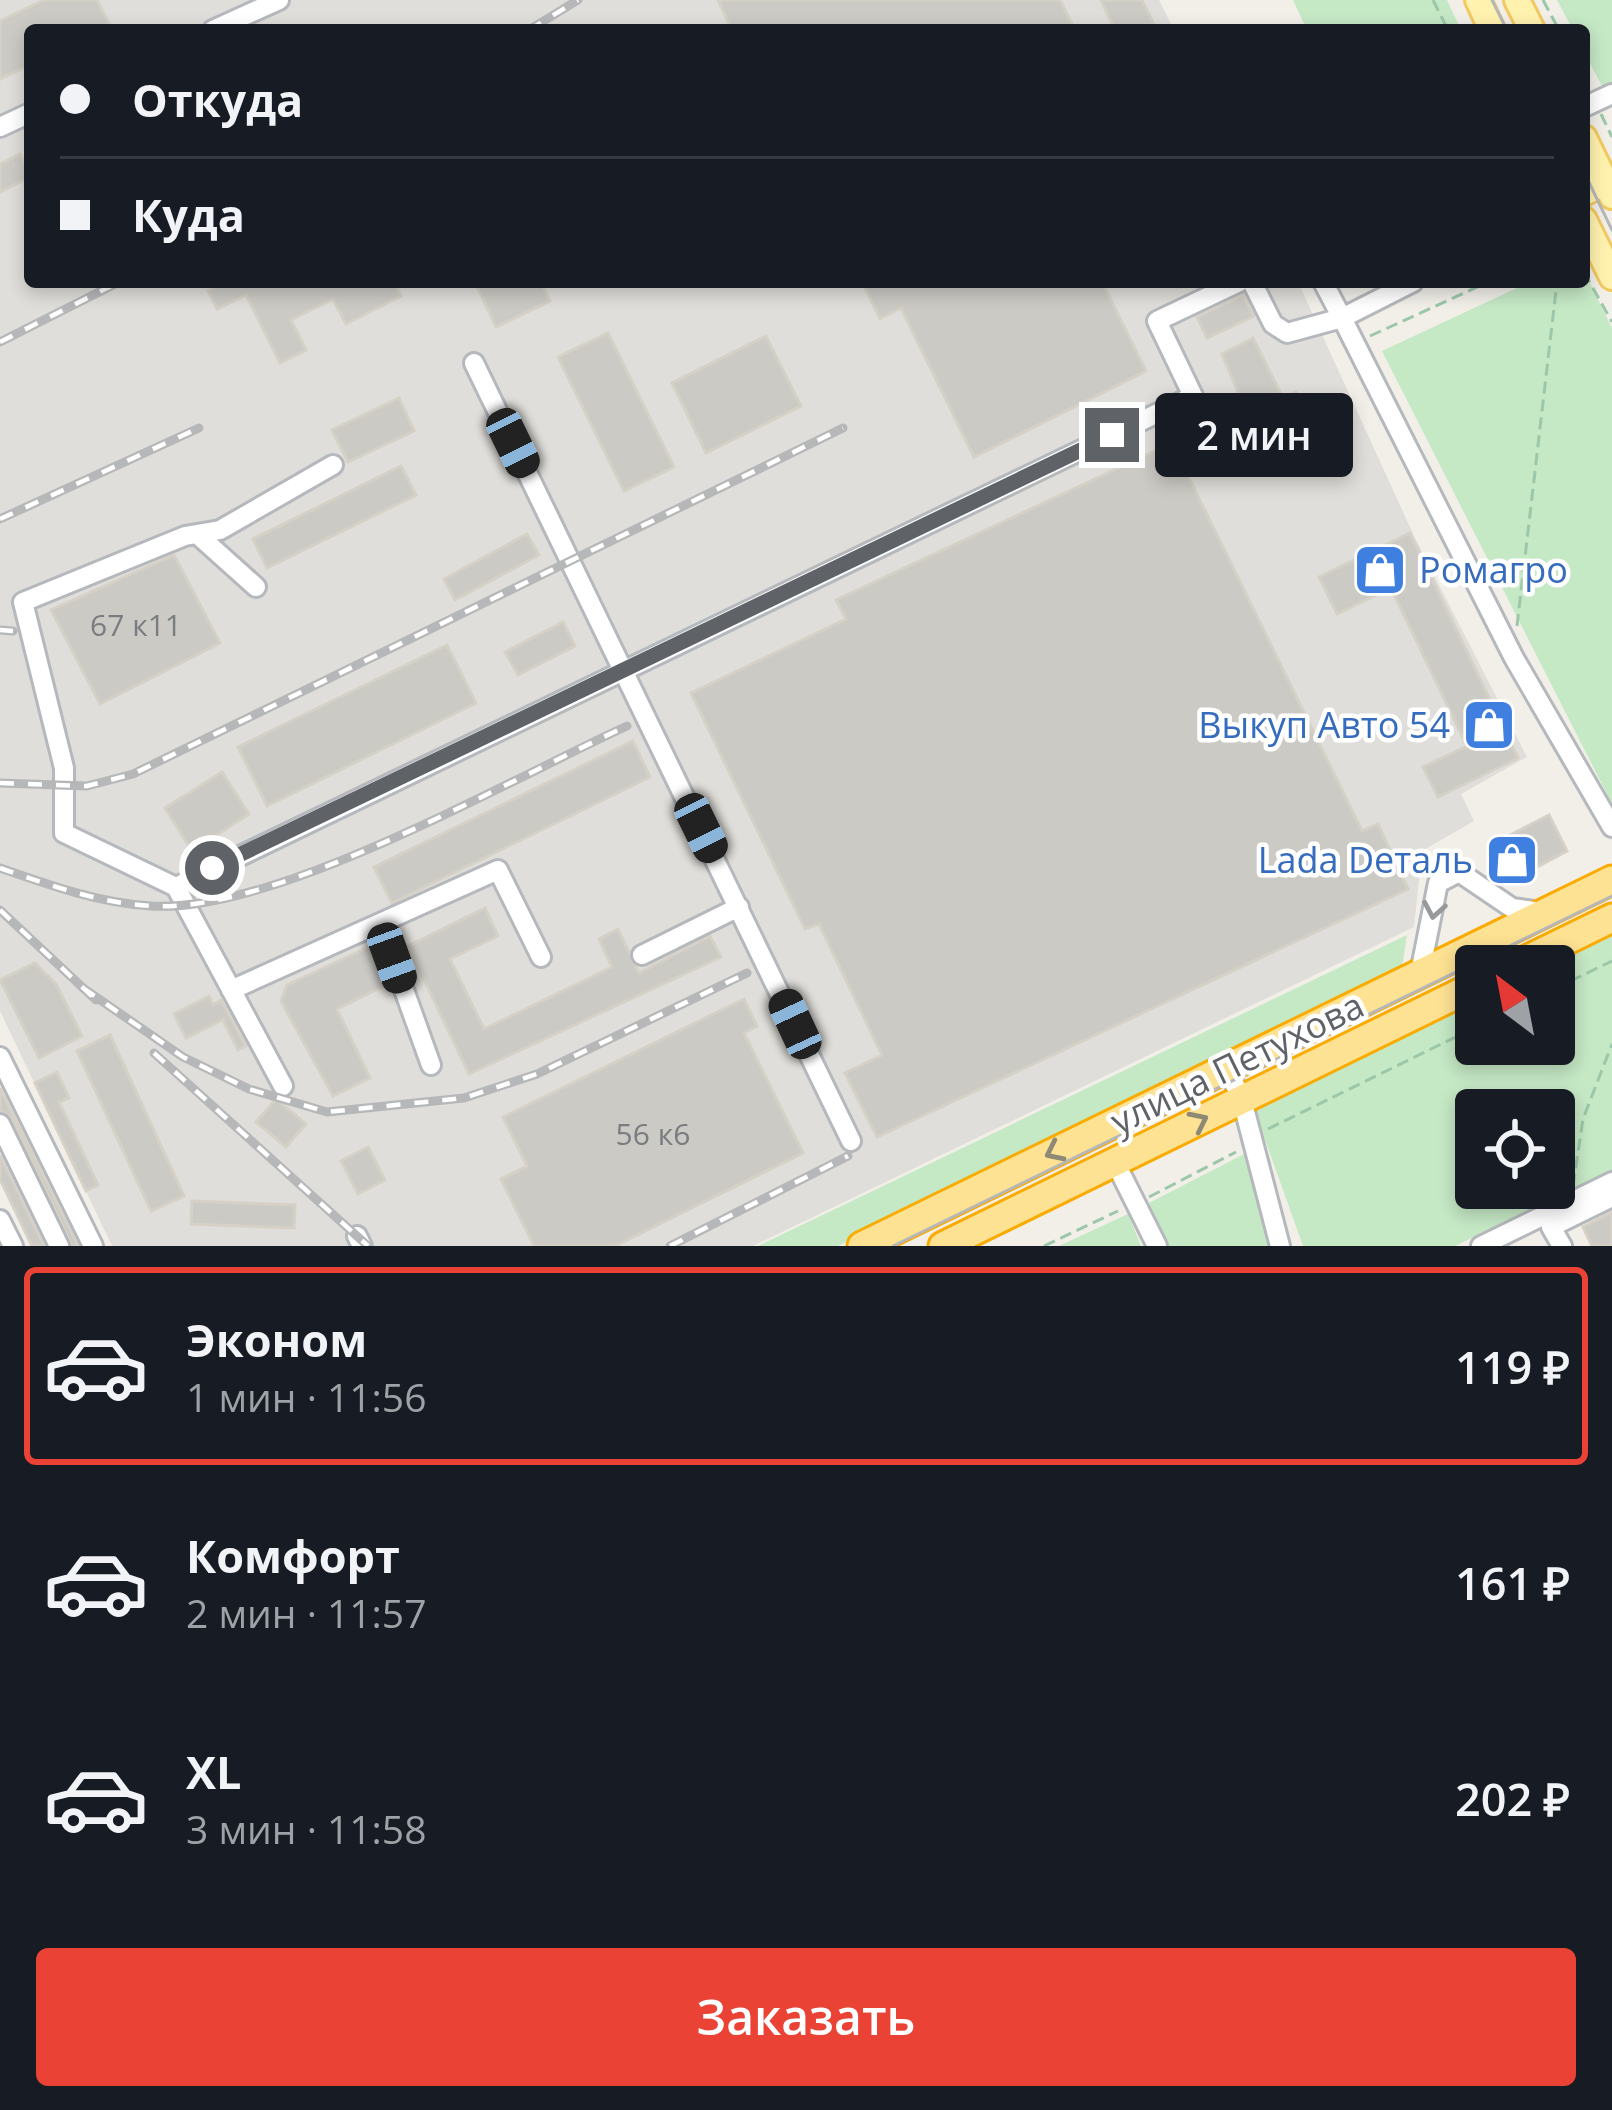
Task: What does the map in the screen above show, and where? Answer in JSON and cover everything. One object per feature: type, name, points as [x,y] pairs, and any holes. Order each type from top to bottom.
[{"type":"highway","name":"улица Петухова","points":[[870,1244],[1612,880]]},
{"type":"highway","points":[[1557,945],[1612,918]]},
{"type":"highway","name":"улица Петухова","points":[[943,1246],[1455,995]]},
{"type":"main road","points":[[1590,158],[1600,191]]},
{"type":"main road","points":[[1590,232],[1612,278]]},
{"type":"street","points":[[226,24],[279,0]]},
{"type":"street","points":[[176,887],[1193,396],[1157,321],[1226,288]]},
{"type":"street","points":[[1255,288],[1273,324],[1287,333],[1342,318],[1401,288]]},
{"type":"street","points":[[1326,288],[1514,658],[1612,827]]},
{"type":"street","points":[[474,363],[850,1141]]},
{"type":"street","points":[[284,1086],[176,887],[64,833],[64,768],[23,602],[196,534],[220,530],[333,465]]},
{"type":"street","points":[[196,534],[256,587]]},
{"type":"street","points":[[231,989],[498,870],[541,957]]},
{"type":"street","points":[[1420,974],[1438,883],[1459,872],[1512,908],[1546,912]]},
{"type":"street","points":[[642,955],[739,907]]},
{"type":"street","points":[[380,923],[431,1065]]},
{"type":"street","points":[[0,1057],[93,1246]]},
{"type":"street","points":[[1227,1068],[1242,1100],[1280,1246]]},
{"type":"street","points":[[0,1124],[58,1246]]},
{"type":"street","points":[[1115,1162],[1157,1246]]},
{"type":"street","points":[[1575,1200],[1612,1182]]},
{"type":"street","points":[[1562,1246],[1551,1227],[1612,1197]]},
{"type":"street","points":[[1481,1246],[1556,1209]]},
{"type":"street","points":[[0,1220],[13,1246]]},
{"type":"path","points":[[1590,283],[1612,322]]},
{"type":"path","points":[[1354,344],[1475,288]]},
{"type":"path","points":[[1514,658],[1556,288]]},
{"type":"path","points":[[1575,979],[1612,962]]},
{"type":"path","points":[[1575,1170],[1583,1119],[1612,1044]]},
{"type":"shaded area","points":[[0,0],[1159,0],[1171,24],[24,24],[24,288],[1301,288],[1414,536],[1527,757],[1461,794],[1474,821],[1422,851],[1414,927],[753,1246],[112,1246],[0,1011]]},
{"type":"green space","points":[[1293,0],[1447,0],[1458,24],[1304,24]]},
{"type":"green space","points":[[1557,0],[1612,0],[1612,105],[1590,63],[1590,24],[1570,24]]},
{"type":"green space","points":[[1590,283],[1612,328],[1612,804],[1382,351],[1517,288],[1590,288]]},
{"type":"green space","points":[[1612,934],[1612,1170],[1575,1188],[1575,1089],[1455,1089],[1455,1209],[1531,1209],[1455,1246],[1303,1246],[1253,1106],[1455,1009],[1455,1065],[1575,1065],[1575,952]]},
{"type":"green space","points":[[1407,935],[1402,967],[838,1246],[758,1246]]},
{"type":"green space","points":[[1250,1151],[1273,1246],[1169,1246],[1149,1203]]},
{"type":"green space","points":[[1128,1214],[1141,1246],[1059,1246]]},
{"type":"building","points":[[44,0],[97,0],[109,24],[24,24],[24,68],[0,79],[0,21]]},
{"type":"building","points":[[718,0],[1060,0],[1072,24],[729,24]]},
{"type":"building","points":[[1101,0],[1142,0],[1154,24],[1112,24]]},
{"type":"building","points":[[20,154],[24,180],[0,192],[0,164]]},
{"type":"building","points":[[397,288],[401,296],[346,324],[333,299],[291,320],[306,350],[280,363],[246,295],[217,309],[208,291]]},
{"type":"building","points":[[478,288],[544,288],[550,301],[496,327]]},
{"type":"building","points":[[865,288],[1105,288],[1146,371],[974,457],[901,308],[880,319]]},
{"type":"building","points":[[1243,295],[1254,316],[1207,338],[1197,317]]},
{"type":"building","points":[[608,333],[674,467],[624,491],[558,357]]},
{"type":"building","points":[[766,336],[801,406],[706,453],[672,383]]},
{"type":"building","points":[[1253,338],[1283,398],[1296,392],[1310,422],[1260,446],[1222,354]]},
{"type":"building","points":[[399,398],[414,431],[348,462],[332,430]]},
{"type":"building","points":[[1172,443],[1362,831],[1378,824],[1408,889],[877,1137],[845,1073],[882,1055],[819,924],[805,929],[691,693],[846,619],[836,600]]},
{"type":"building","points":[[401,466],[416,495],[267,568],[253,539]]},
{"type":"building","points":[[1410,533],[1518,758],[1438,797],[1423,767],[1467,746],[1391,588],[1337,614],[1319,577]]},
{"type":"building","points":[[527,534],[539,555],[455,600],[444,579]]},
{"type":"building","points":[[174,555],[220,643],[100,704],[51,610]]},
{"type":"building","points":[[563,622],[575,646],[518,675],[505,652]]},
{"type":"building","points":[[447,645],[476,703],[267,806],[238,747]]},
{"type":"building","points":[[633,741],[650,777],[392,903],[374,867]]},
{"type":"building","points":[[222,772],[249,814],[192,851],[165,808]]},
{"type":"building","points":[[1549,815],[1567,851],[1514,879],[1495,843]]},
{"type":"building","points":[[485,908],[498,936],[450,959],[484,1029],[612,967],[599,939],[618,929],[639,973],[710,936],[721,957],[469,1074],[408,946]]},
{"type":"building","points":[[373,945],[388,984],[337,1009],[370,1078],[333,1096],[281,1001],[287,985]]},
{"type":"building","points":[[35,963],[56,984],[82,1036],[39,1058],[0,980]]},
{"type":"building","points":[[209,996],[213,1005],[221,1000],[246,1046],[238,1050],[223,1020],[186,1038],[174,1014]]},
{"type":"building","points":[[744,999],[757,1026],[744,1033],[803,1153],[615,1246],[534,1246],[501,1179],[527,1166],[503,1117]]},
{"type":"building","points":[[110,1035],[184,1196],[151,1211],[77,1051]]},
{"type":"building","points":[[57,1072],[69,1098],[59,1102],[98,1185],[86,1191],[35,1083]]},
{"type":"building","points":[[0,1088],[78,1246],[72,1246],[12,1118],[0,1111]]},
{"type":"building","points":[[276,1099],[306,1124],[286,1147],[256,1122]]},
{"type":"building","points":[[368,1147],[385,1180],[358,1194],[341,1161]]},
{"type":"building","points":[[0,1155],[44,1246],[32,1246],[0,1179]]},
{"type":"building","points":[[192,1201],[295,1205],[294,1228],[191,1224]]},
{"type":"building","points":[[1612,1212],[1612,1246],[1592,1246],[1583,1227]]},
{"type":"tram line","points":[[1492,0],[1504,24]]},
{"type":"tram line","points":[[1590,184],[1612,230]]},
{"type":"tram line","points":[[893,1246],[1612,896]]},
{"type":"railway","points":[[539,24],[578,0]]},
{"type":"railway","points":[[0,342],[107,288]]},
{"type":"railway","points":[[0,519],[199,428]]},
{"type":"railway","points":[[0,783],[87,786],[133,774],[843,428]]},
{"type":"railway","points":[[0,630],[13,631]]},
{"type":"railway","points":[[0,868],[112,901],[151,906],[202,903],[325,867],[627,726]]},
{"type":"railway","points":[[0,910],[96,1000]]},
{"type":"railway","points":[[83,988],[183,1057],[249,1089],[327,1112],[464,1098],[537,1074],[747,973]]},
{"type":"railway","points":[[154,1053],[368,1246]]},
{"type":"railway","points":[[670,1246],[848,1156]]},
{"type":"place","name":"Ромагро","points":[[1380,570]]},
{"type":"place","name":"Выкуп Авто 54","points":[[1489,725]]},
{"type":"place","name":"Lada Dеталь","points":[[1512,860]]},
{"type":"route","points":[[212,868],[1112,435]]}]
